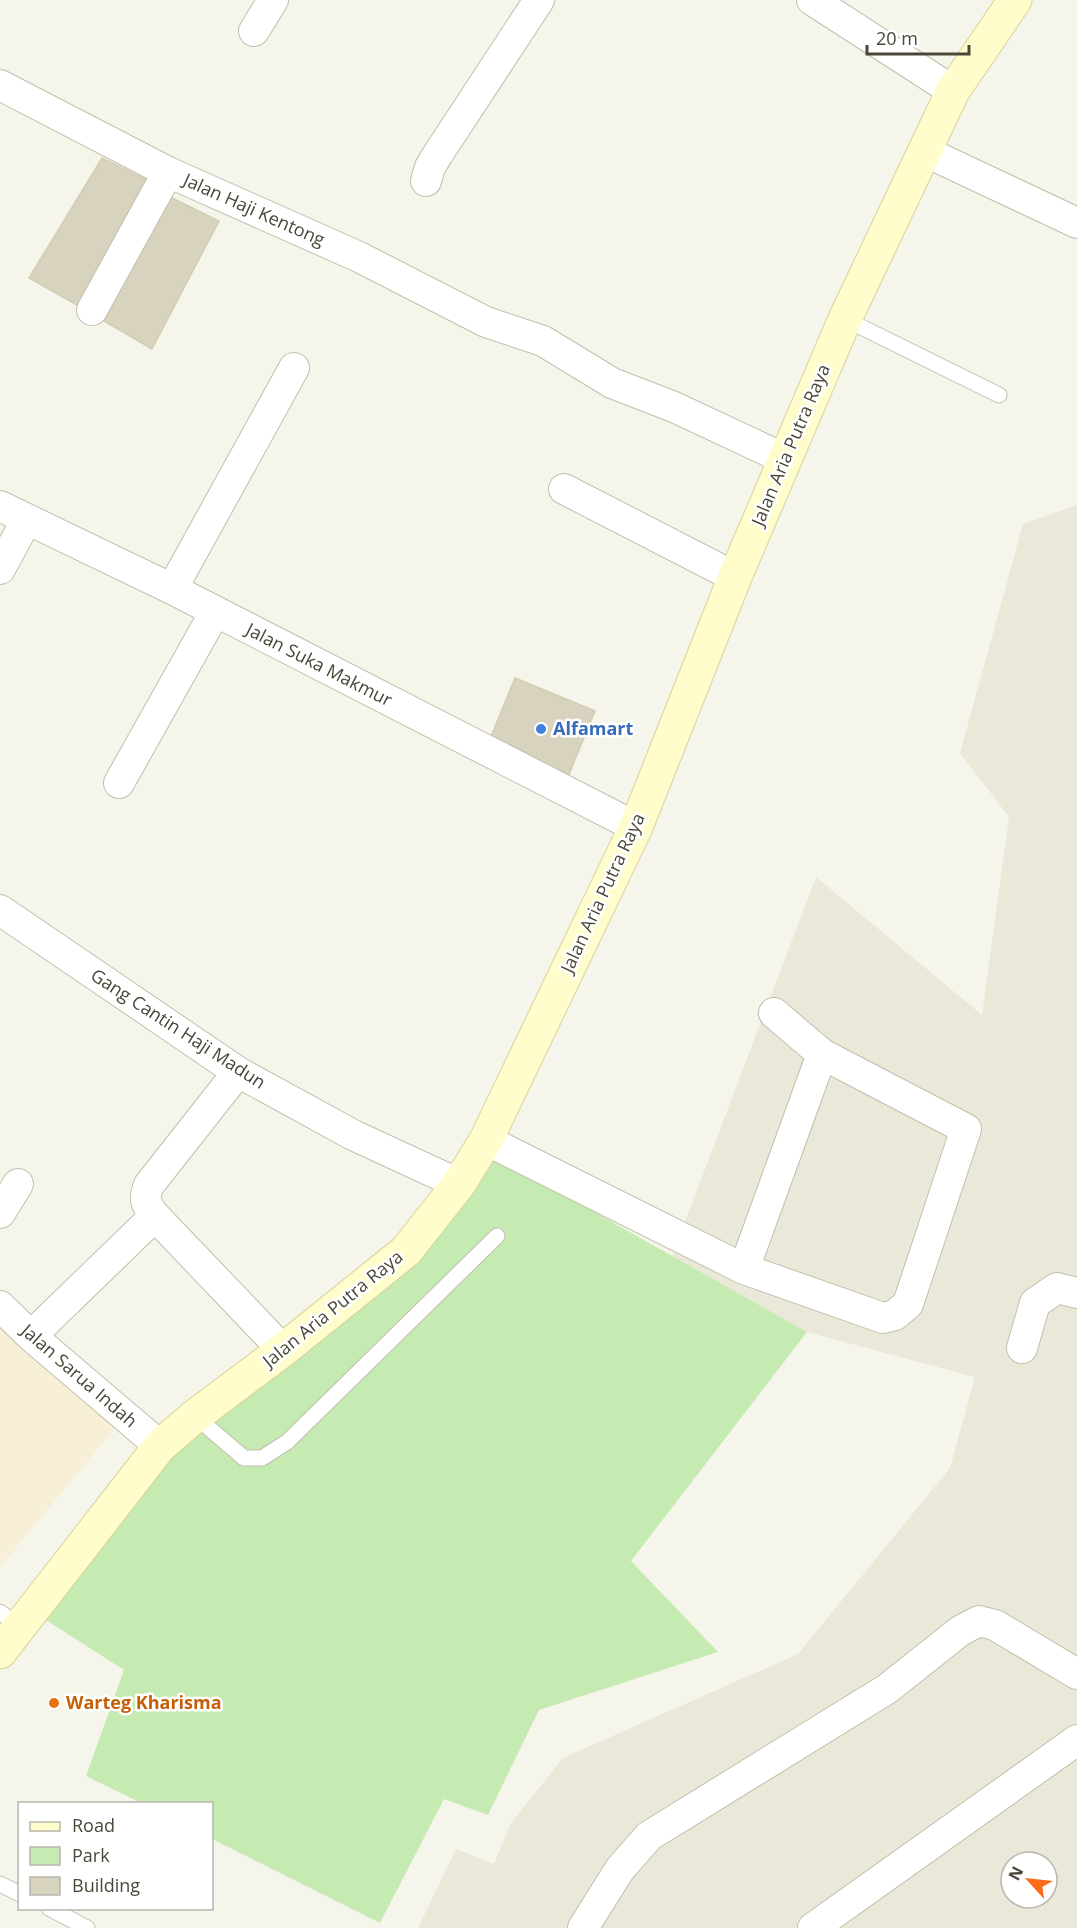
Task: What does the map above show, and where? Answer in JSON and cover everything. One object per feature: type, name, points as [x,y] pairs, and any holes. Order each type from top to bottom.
[{"type":"main road","name":"Jalan Aria Putra Raya","points":[[0,1652],[10,1619],[159,1446],[406,1251],[459,1184],[486,1140],[636,827],[735,577],[845,319],[953,92],[1015,0]]},
{"type":"street","points":[[254,31],[273,0]]},
{"type":"street","points":[[426,181],[430,167],[438,154],[539,0]]},
{"type":"street","points":[[812,0],[953,92]]},
{"type":"street","name":"Jalan Haji Kentong","points":[[0,85],[168,172],[359,257],[486,322],[543,341],[612,383],[674,407],[785,459]]},
{"type":"street","points":[[924,151],[1077,223]]},
{"type":"street","points":[[92,310],[168,172]]},
{"type":"street","points":[[172,589],[294,368]]},
{"type":"street","points":[[564,489],[735,577]]},
{"type":"street","name":"Jalan Suka Makmur","points":[[0,506],[172,589],[636,827]]},
{"type":"street","points":[[0,569],[27,519]]},
{"type":"street","points":[[118,783],[215,612]]},
{"type":"street","name":"Gang Cantin Haji Madun","points":[[5,922],[238,1072],[353,1135],[459,1184]]},
{"type":"street","points":[[486,1140],[744,1269],[883,1318],[896,1315],[908,1304],[966,1129],[822,1054],[774,1013]]},
{"type":"street","points":[[744,1269],[822,1054]]},
{"type":"street","points":[[238,1072],[149,1185],[145,1196],[146,1205],[283,1350]]},
{"type":"street","points":[[0,1212],[18,1184]]},
{"type":"street","points":[[31,1336],[155,1216]]},
{"type":"street","points":[[1022,1348],[1035,1303],[1057,1288],[1077,1293]]},
{"type":"street","name":"Jalan Sarua Indah","points":[[0,1306],[31,1336],[159,1446]]},
{"type":"street","points":[[583,1928],[620,1869],[649,1836],[887,1689],[960,1631],[979,1621],[995,1625],[1077,1674]]},
{"type":"street","points":[[813,1928],[1077,1740]]},
{"type":"lane","points":[[845,319],[999,395]]},
{"type":"lane","points":[[195,1416],[244,1458],[262,1458],[287,1442],[497,1236]]},
{"type":"lane","points":[[0,1884],[18,1893]]},
{"type":"lane","points":[[53,1910],[87,1928]]},
{"type":"shaded area","points":[[1077,505],[1077,1928],[418,1928],[456,1849],[494,1864],[511,1823],[563,1758],[798,1654],[950,1468],[975,1377],[807,1332],[672,1256],[816,877],[982,1015],[1009,817],[960,753],[1023,524]]},
{"type":"shaded area","points":[[0,1304],[130,1410],[0,1567]]},
{"type":"green space","points":[[495,1156],[807,1332],[631,1561],[718,1652],[539,1710],[488,1815],[444,1799],[380,1923],[213,1840],[213,1802],[139,1802],[86,1776],[124,1670],[35,1613],[131,1490]]},
{"type":"building","points":[[102,158],[151,182],[84,309],[29,278]]},
{"type":"building","points":[[170,197],[219,221],[152,349],[97,317]]},
{"type":"building","name":"Alfamart","points":[[515,678],[595,711],[567,779],[487,746]]},
{"type":"place","name":"Alfamart","points":[[541,729]]},
{"type":"place","name":"Warteg Kharisma","points":[[54,1703]]}]
